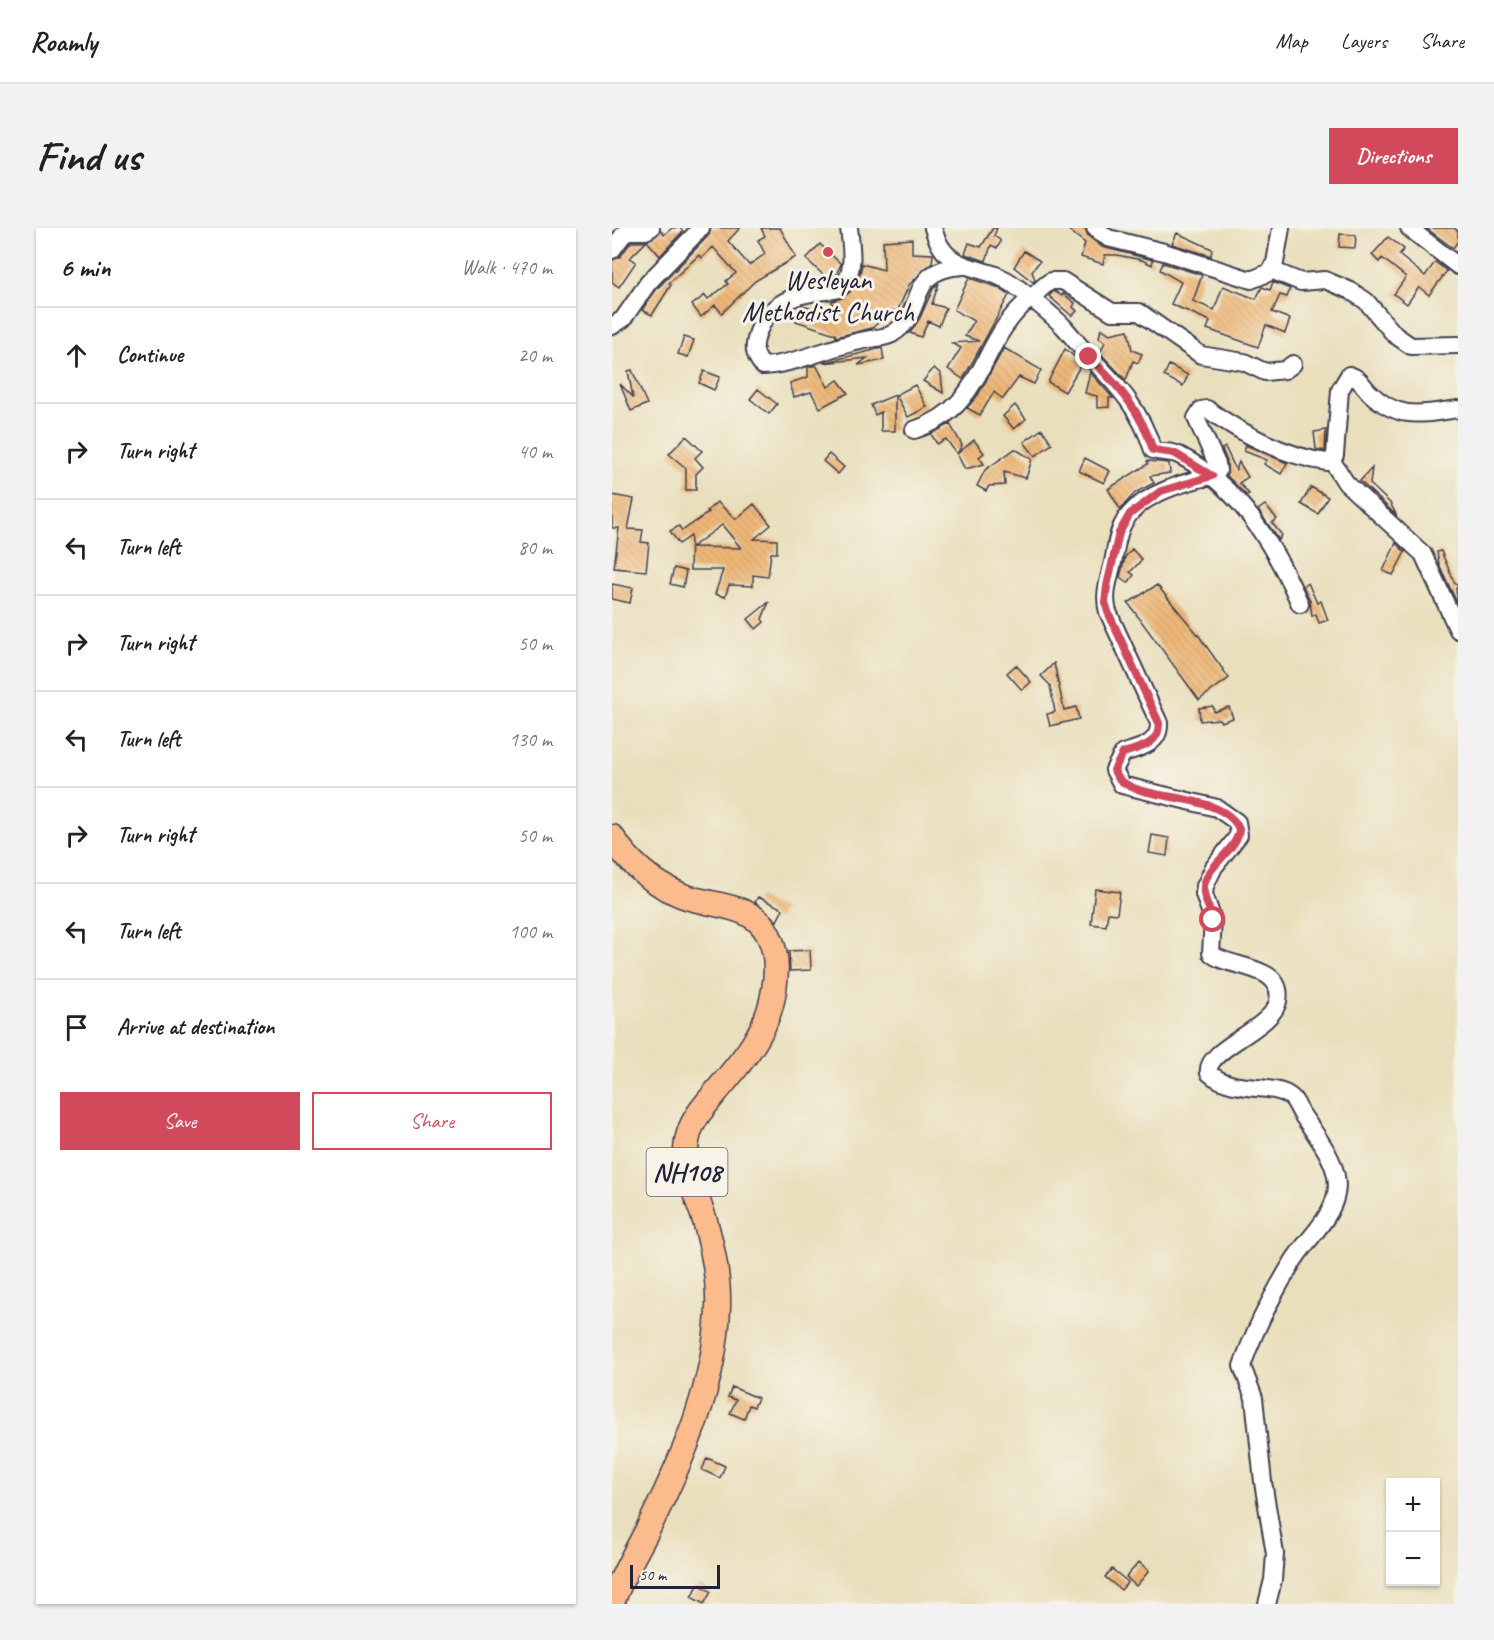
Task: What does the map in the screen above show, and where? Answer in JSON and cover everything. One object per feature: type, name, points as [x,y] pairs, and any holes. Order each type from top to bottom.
[{"type":"highway","name":"NH108","points":[[612,837],[631,862],[652,880],[682,896],[736,909],[759,921],[773,944],[776,962],[772,1006],[765,1025],[755,1044],[706,1104],[689,1132],[685,1149],[686,1170],[705,1221],[717,1278],[718,1307],[714,1349],[702,1403],[677,1466],[612,1603]]},
{"type":"street","points":[[612,250],[626,231],[646,231],[651,228]]},
{"type":"street","points":[[612,326],[623,320],[648,283],[701,228]]},
{"type":"street","points":[[849,228],[852,260],[844,285],[838,290],[797,296],[780,302],[767,315],[753,346],[756,357],[763,366],[790,361],[835,346],[891,334],[904,321],[921,285],[929,276],[940,269],[963,266]]},
{"type":"street","points":[[933,228],[942,251],[963,266],[1002,278],[1051,314],[1120,387],[1142,423],[1153,450],[1174,453],[1212,476],[1236,496],[1285,569],[1300,604]]},
{"type":"street","points":[[1095,228],[1108,238],[1164,252],[1251,280],[1260,278],[1271,270],[1279,255],[1281,228]]},
{"type":"street","points":[[1409,228],[1458,266]]},
{"type":"street","points":[[1271,270],[1301,282],[1325,280],[1351,291],[1366,301],[1395,335],[1411,346],[1419,348],[1458,345]]},
{"type":"street","points":[[914,430],[927,426],[957,407],[973,385],[1003,329],[1019,307],[1043,285],[1051,281],[1063,281],[1112,312],[1139,312],[1201,354],[1244,362],[1265,372],[1285,370],[1293,364]]},
{"type":"street","points":[[1458,409],[1421,415],[1397,411],[1379,401],[1361,381],[1349,375],[1340,390],[1336,448],[1332,461],[1346,483],[1423,554],[1458,630]]},
{"type":"street","points":[[1267,1604],[1273,1580],[1275,1554],[1263,1482],[1254,1398],[1242,1366],[1252,1340],[1291,1264],[1333,1204],[1337,1185],[1335,1174],[1320,1141],[1291,1097],[1275,1090],[1245,1089],[1209,1073],[1209,1064],[1215,1056],[1253,1029],[1272,1011],[1278,1001],[1277,993],[1274,982],[1266,974],[1211,953],[1213,920],[1204,894],[1204,886],[1214,867],[1239,835],[1237,822],[1217,808],[1128,788],[1116,778],[1114,770],[1123,753],[1146,746],[1157,736],[1159,723],[1105,602],[1119,533],[1130,514],[1161,491],[1212,476],[1219,468],[1198,426],[1196,418],[1201,410],[1207,409],[1231,426],[1288,451],[1314,461],[1332,461]]},
{"type":"building","points":[[672,228],[680,228],[683,231],[660,256],[647,241],[661,231],[664,235]]},
{"type":"building","points":[[711,228],[740,228],[728,241],[749,265],[765,254],[758,240],[765,236],[761,228],[780,228],[796,257],[755,281],[722,313],[715,305],[701,317],[692,305],[705,295],[708,299],[728,284],[726,281],[736,273],[713,247],[702,258],[699,255],[669,283],[671,285],[652,315],[642,310],[656,290],[709,235]]},
{"type":"building","points":[[993,228],[997,228],[994,236],[1000,240],[1000,243],[997,248],[991,245],[986,261],[965,254],[969,243],[981,247]]},
{"type":"building","points":[[1066,228],[1085,228],[1088,236],[1102,247],[1153,260],[1152,265],[1142,260],[1117,255],[1105,255],[1103,264],[1081,257],[1085,243]]},
{"type":"building","points":[[1426,228],[1454,228],[1458,231],[1458,241],[1453,248]]},
{"type":"building","points":[[1177,233],[1212,249],[1211,256],[1172,244]]},
{"type":"building","points":[[1340,234],[1356,235],[1355,248],[1339,247]]},
{"type":"building","points":[[1388,237],[1404,249],[1399,255],[1425,276],[1435,262],[1447,271],[1429,295],[1419,287],[1407,304],[1394,294],[1406,277],[1382,258],[1379,262],[1372,255]]},
{"type":"building","points":[[912,239],[912,253],[933,254],[932,263],[909,285],[897,312],[893,310],[872,328],[836,337],[835,334],[796,321],[802,306],[835,316],[832,301],[850,292],[859,278],[862,264],[884,270],[883,241]]},
{"type":"building","points":[[631,242],[646,242],[630,258],[636,262],[619,287],[612,282],[612,260],[620,257]]},
{"type":"building","points":[[820,244],[841,264],[834,279],[829,280],[806,259]]},
{"type":"building","points":[[1024,251],[1040,261],[1032,271],[1035,280],[1033,282],[1014,267]]},
{"type":"building","points":[[1163,263],[1202,275],[1193,301],[1214,310],[1223,286],[1256,299],[1262,287],[1270,290],[1273,282],[1290,289],[1287,297],[1280,295],[1272,312],[1290,319],[1285,333],[1266,325],[1258,347],[1207,329],[1210,321],[1171,304],[1181,282],[1160,270]]},
{"type":"building","points":[[969,278],[997,287],[1009,295],[963,379],[948,369],[961,348],[952,343],[979,341],[965,336],[974,321],[954,310]]},
{"type":"building","points":[[939,283],[932,304],[946,308],[939,326],[928,321],[921,337],[910,333],[920,318],[933,289]]},
{"type":"building","points":[[1054,291],[1062,296],[1063,294],[1075,303],[1073,307],[1077,311],[1072,316],[1049,296]]},
{"type":"building","points":[[1101,328],[1110,334],[1128,330],[1132,350],[1142,354],[1138,363],[1133,361],[1126,380],[1100,353],[1105,342],[1099,338]]},
{"type":"building","points":[[684,337],[694,340],[688,357],[678,354]]},
{"type":"building","points":[[882,348],[884,360],[858,365],[867,358],[823,363]]},
{"type":"building","points":[[1004,348],[1041,370],[1034,384],[1019,377],[1003,399],[994,392],[980,415],[967,408],[978,395]]},
{"type":"building","points":[[1065,349],[1082,363],[1065,392],[1048,382]]},
{"type":"building","points":[[816,365],[828,387],[838,380],[848,393],[820,408],[811,392],[794,397],[790,383],[808,377],[808,367]]},
{"type":"building","points":[[1169,365],[1188,375],[1183,386],[1164,376]]},
{"type":"building","points":[[934,368],[941,374],[943,393],[923,381]]},
{"type":"building","points":[[632,370],[647,404],[631,411],[620,384],[633,397],[628,371]]},
{"type":"building","points":[[704,371],[720,377],[714,390],[699,383]]},
{"type":"building","points":[[1090,372],[1113,398],[1109,398],[1109,407],[1097,408],[1097,396],[1085,393]]},
{"type":"building","points":[[915,385],[927,407],[908,417],[896,395]]},
{"type":"building","points":[[758,389],[777,404],[769,414],[750,399]]},
{"type":"building","points":[[895,395],[895,431],[881,431],[881,412],[875,415],[871,405]]},
{"type":"building","points":[[1015,405],[1026,419],[1014,429],[1003,416]]},
{"type":"building","points":[[950,424],[962,445],[957,454],[946,439],[937,444],[931,434]]},
{"type":"building","points":[[1042,429],[1052,444],[1035,456],[1024,442]]},
{"type":"building","points":[[1326,430],[1325,451],[1316,449],[1314,432]]},
{"type":"building","points":[[686,436],[702,451],[695,458],[703,467],[696,474],[696,490],[686,490],[686,468],[669,454]]},
{"type":"building","points":[[974,440],[984,453],[979,457],[984,464],[965,469],[957,454]]},
{"type":"building","points":[[1246,445],[1287,463],[1281,474],[1264,464],[1267,460],[1244,451]]},
{"type":"building","points":[[1225,447],[1236,470],[1239,462],[1248,477],[1239,483],[1249,494],[1246,495],[1227,476],[1227,462],[1222,449]]},
{"type":"building","points":[[1015,449],[1032,459],[1026,478],[1004,472],[1005,485],[989,486],[986,491],[977,486],[985,470]]},
{"type":"building","points":[[829,454],[844,467],[838,474],[823,461]]},
{"type":"building","points":[[1085,458],[1110,471],[1104,483],[1079,471]]},
{"type":"building","points":[[1147,461],[1169,463],[1170,473],[1150,476],[1154,483],[1136,492],[1120,509],[1108,489],[1148,464]]},
{"type":"building","points":[[1372,468],[1370,484],[1390,503],[1397,516],[1360,481]]},
{"type":"building","points":[[1311,487],[1328,497],[1318,514],[1301,504]]},
{"type":"building","points":[[612,495],[634,499],[628,529],[643,530],[641,542],[649,543],[646,571],[614,568],[619,528],[612,528]]},
{"type":"building","points":[[717,502],[736,519],[754,504],[771,525],[754,539],[777,540],[777,553],[771,553],[768,577],[753,575],[753,586],[729,585],[725,597],[715,594],[723,570],[690,570],[691,536],[679,544],[670,531],[679,526],[682,531],[709,512],[707,511]],"holes":[[[722,525],[741,548],[692,547]]]},
{"type":"building","points":[[1265,505],[1277,519],[1272,523],[1282,535],[1279,540],[1258,510]]},
{"type":"building","points":[[1396,543],[1405,552],[1393,575],[1383,571]]},
{"type":"building","points":[[1132,549],[1142,560],[1130,572],[1134,575],[1128,583],[1120,577],[1125,557]]},
{"type":"building","points":[[1441,551],[1455,584],[1458,585],[1456,589],[1458,605],[1439,564],[1437,552]]},
{"type":"building","points":[[674,568],[686,571],[683,587],[670,584]]},
{"type":"building","points":[[1308,583],[1317,603],[1321,601],[1328,620],[1319,623],[1316,614],[1312,616],[1310,600],[1303,586]]},
{"type":"building","points":[[612,584],[633,588],[630,603],[612,599]]},
{"type":"building","points":[[1157,585],[1199,636],[1229,678],[1199,700],[1128,603]]},
{"type":"building","points":[[769,602],[762,619],[764,622],[756,629],[748,619]]},
{"type":"building","points":[[1054,663],[1064,710],[1076,707],[1079,719],[1050,726],[1047,714],[1055,712],[1050,685],[1041,676]]},
{"type":"building","points":[[1016,665],[1031,682],[1022,690],[1007,673]]},
{"type":"building","points":[[1213,706],[1214,712],[1229,707],[1233,718],[1221,722],[1219,719],[1200,721],[1199,708]]},
{"type":"building","points":[[1152,835],[1169,838],[1167,856],[1149,853]]},
{"type":"building","points":[[1095,889],[1120,892],[1117,914],[1108,913],[1106,926],[1091,924]]},
{"type":"building","points":[[758,897],[783,909],[777,921],[755,902]]},
{"type":"building","points":[[810,950],[811,970],[790,971],[789,951]]},
{"type":"building","points":[[732,1387],[758,1398],[754,1407],[749,1405],[744,1419],[730,1413],[736,1400],[728,1397]]},
{"type":"building","points":[[707,1458],[725,1466],[720,1478],[702,1470]]},
{"type":"building","points":[[1139,1562],[1149,1571],[1136,1586],[1126,1577]]},
{"type":"building","points":[[1112,1569],[1128,1582],[1121,1590],[1105,1577]]},
{"type":"building","points":[[699,1584],[711,1592],[704,1604],[691,1597]]},
{"type":"place","name":"Wesleyan Methodist Church","points":[[828,252]]},
{"type":"route","points":[[1089,357],[1106,371],[1130,400],[1153,450],[1156,452],[1164,450],[1181,456],[1212,476],[1161,491],[1130,514],[1119,533],[1105,602],[1135,666],[1144,694],[1158,717],[1160,730],[1146,746],[1123,753],[1116,762],[1114,770],[1116,778],[1128,788],[1217,808],[1232,816],[1237,822],[1239,835],[1214,867],[1204,886],[1204,894],[1213,920]]}]
